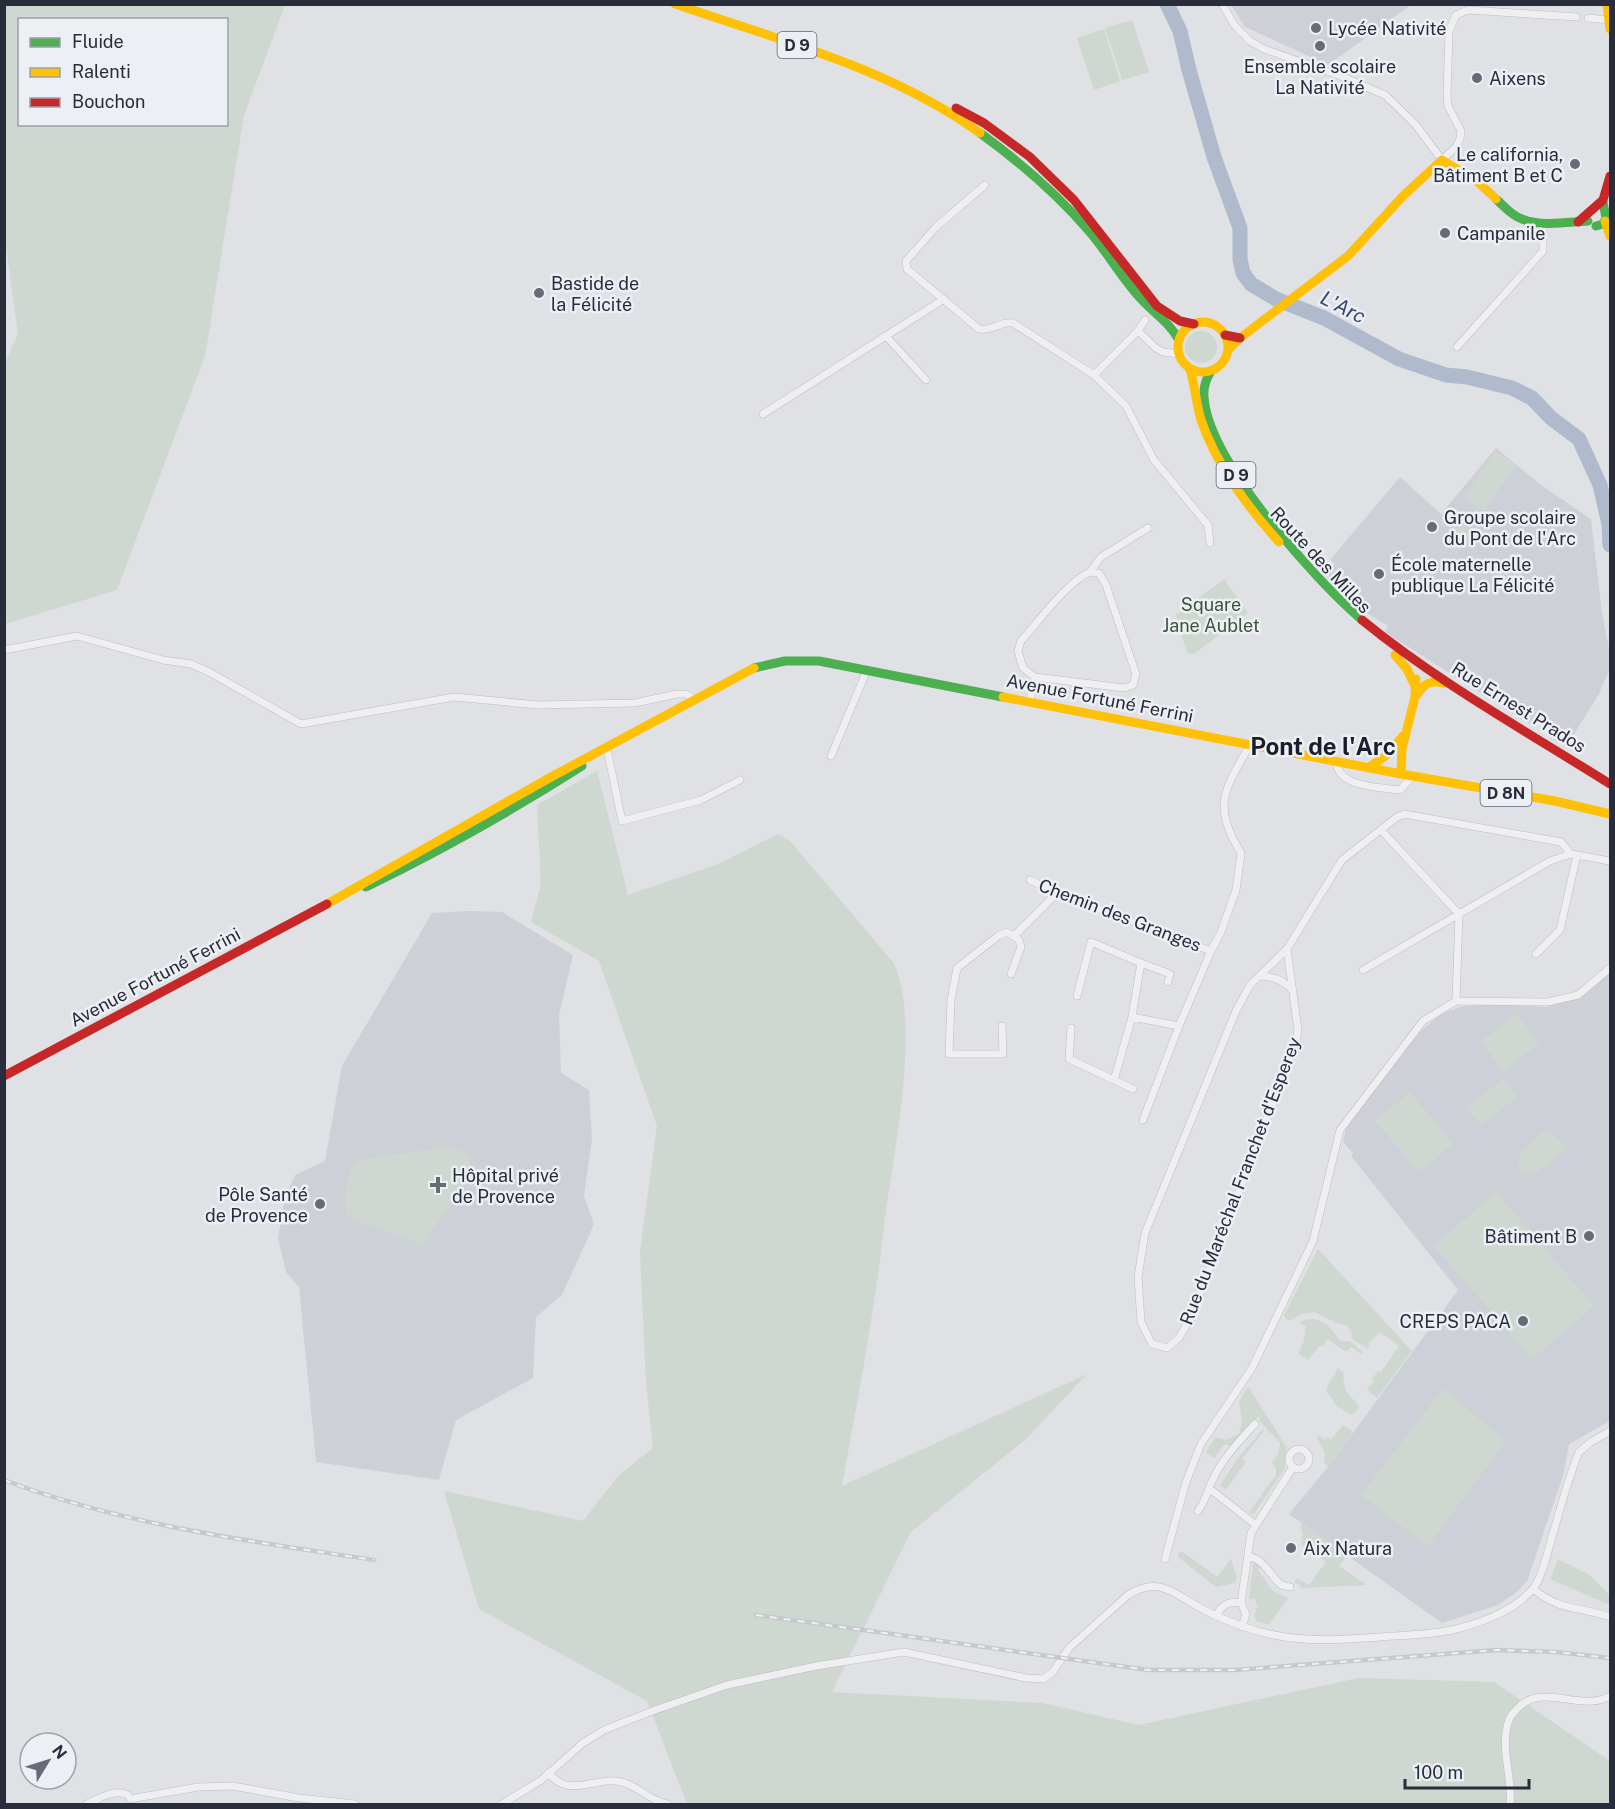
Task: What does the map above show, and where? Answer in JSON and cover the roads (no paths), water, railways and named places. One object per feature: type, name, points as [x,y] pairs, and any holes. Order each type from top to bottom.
[{"type":"main road","name":"D 9","points":[[675,4],[867,70],[917,93],[955,107],[984,123],[1030,158],[1081,208],[1157,306],[1180,321],[1194,324]]},
{"type":"main road","points":[[1607,4],[1610,24]]},
{"type":"main road","name":"D 9","points":[[917,93],[993,141],[1055,194],[1090,232],[1142,300],[1171,326],[1177,349]]},
{"type":"main road","points":[[1228,350],[1348,256],[1402,196],[1442,160],[1478,182],[1514,215],[1528,221],[1543,223],[1594,221],[1606,215],[1601,206],[1611,176]]},
{"type":"main road","points":[[1601,206],[1592,208],[1594,221],[1609,235]]},
{"type":"main road","points":[[1194,324],[1211,324],[1225,335],[1228,350],[1225,359],[1219,367],[1211,371],[1190,369],[1177,349],[1185,331],[1194,324]]},
{"type":"main road","points":[[1225,335],[1244,336]]},
{"type":"main road","name":"Route des Milles","points":[[1190,369],[1201,418],[1232,484],[1320,588],[1358,624],[1407,661]]},
{"type":"main road","name":"Route des Milles","points":[[1211,371],[1205,379],[1204,390],[1208,416],[1239,479],[1269,526]]},
{"type":"main road","name":"Avenue Fortuné Ferrini","points":[[4,1076],[320,908],[434,852],[540,793],[607,748],[752,669],[781,661],[805,659],[867,670],[1030,700],[1336,762],[1608,812]]},
{"type":"main road","points":[[1401,774],[1402,749],[1415,697],[1416,673],[1407,661]]},
{"type":"main road","name":"Rue Ernest Prados","points":[[1407,661],[1448,683],[1611,784]]},
{"type":"main road","points":[[1415,697],[1424,684],[1433,681],[1448,683]]},
{"type":"main road","points":[[1368,768],[1392,751],[1407,728]]},
{"type":"street","points":[[1222,4],[1235,26],[1250,41],[1264,49],[1338,75],[1385,95],[1415,124],[1442,160],[1455,147],[1460,139],[1461,131],[1460,124],[1448,106],[1447,96],[1449,32],[1456,15],[1468,10],[1576,17]]},
{"type":"street","points":[[1588,18],[1610,24]]},
{"type":"street","points":[[985,184],[936,227],[906,261],[907,269],[979,329],[987,330],[1006,322],[1013,323],[1094,375],[1126,406],[1154,460],[1208,525],[1210,543]]},
{"type":"street","points":[[1457,347],[1543,251],[1543,223]]},
{"type":"street","points":[[763,414],[944,299]]},
{"type":"street","points":[[1094,375],[1138,331],[1145,320]]},
{"type":"street","points":[[1138,331],[1156,348],[1177,349]]},
{"type":"street","points":[[886,336],[926,380]]},
{"type":"street","points":[[1090,572],[1101,557],[1148,528]]},
{"type":"street","points":[[1090,572],[1099,573],[1106,585],[1136,674],[1133,685],[1124,688],[1035,677],[1023,668],[1018,651],[1021,641],[1083,575],[1090,572]]},
{"type":"street","points":[[4,650],[76,636],[163,660],[190,664],[211,673],[301,724],[454,697],[538,705],[635,703],[677,694],[686,694],[694,700]]},
{"type":"street","points":[[831,756],[867,670]]},
{"type":"street","points":[[1030,700],[1035,677]]},
{"type":"street","name":"Chemin des Granges","points":[[1143,1120],[1179,1026],[1221,932],[1236,890],[1241,853],[1231,837],[1223,807],[1227,784],[1250,745]]},
{"type":"street","points":[[607,748],[622,821],[701,800],[740,780]]},
{"type":"street","points":[[1336,762],[1338,771],[1344,778],[1358,783],[1400,790],[1413,776]]},
{"type":"street","points":[[1287,949],[1342,860],[1404,814],[1561,842],[1574,854]]},
{"type":"street","points":[[1382,830],[1459,914],[1456,1001]]},
{"type":"street","points":[[1536,954],[1560,930],[1574,854]]},
{"type":"street","points":[[1363,970],[1550,861],[1574,854],[1611,861]]},
{"type":"street","name":"Chemin des Granges","points":[[1030,880],[1057,893],[1211,951]]},
{"type":"street","points":[[1014,936],[1057,893]]},
{"type":"street","points":[[1002,1026],[1003,1054],[949,1054],[951,1000],[957,968],[1006,932],[1019,940],[1021,947],[1011,974]]},
{"type":"street","points":[[1077,996],[1091,942],[1170,974],[1168,982]]},
{"type":"street","name":"Rue du Maréchal Franchet d'Esperey","points":[[1287,949],[1298,1030],[1295,1046],[1191,1317],[1179,1338],[1167,1348],[1152,1344],[1141,1323],[1138,1276],[1145,1233],[1236,1011],[1250,985],[1287,949]]},
{"type":"street","points":[[1114,1080],[1132,1017],[1142,963]]},
{"type":"street","points":[[1165,1559],[1186,1482],[1201,1444],[1252,1368],[1313,1241],[1340,1130],[1423,1021],[1456,1001],[1548,1002],[1578,995],[1611,968]]},
{"type":"street","points":[[1259,976],[1269,976],[1286,983],[1293,991]]},
{"type":"street","points":[[1132,1017],[1179,1026]]},
{"type":"street","points":[[1071,1028],[1069,1059],[1132,1089]]},
{"type":"street","points":[[1198,1511],[1204,1504],[1216,1473],[1254,1424]]},
{"type":"street","points":[[502,1804],[540,1781],[583,1743],[604,1730],[727,1685],[816,1666],[904,1652],[1026,1678],[1042,1679],[1052,1672],[1069,1648],[1128,1595],[1138,1589],[1154,1586],[1166,1588],[1216,1616],[1242,1627],[1281,1637],[1325,1640],[1456,1629],[1499,1614],[1519,1602],[1533,1588],[1541,1574],[1579,1452],[1611,1431]]},
{"type":"street","points":[[1242,1627],[1246,1614],[1240,1603],[1251,1533],[1293,1467]]},
{"type":"street","points":[[1210,1489],[1256,1525]]},
{"type":"street","points":[[1248,1556],[1257,1558],[1281,1585],[1290,1587]]},
{"type":"street","points":[[1533,1588],[1544,1598],[1563,1607],[1611,1617]]},
{"type":"street","points":[[1216,1616],[1219,1610],[1228,1603],[1240,1603]]},
{"type":"street","points":[[1510,1804],[1512,1790],[1506,1755],[1506,1736],[1509,1720],[1521,1705],[1544,1696],[1583,1702],[1597,1701],[1611,1696]]},
{"type":"street","points":[[548,1773],[559,1783],[568,1785],[615,1781],[632,1785],[656,1802],[667,1804]]},
{"type":"street","points":[[87,1804],[120,1792],[128,1795],[128,1802],[198,1787],[233,1786],[299,1798],[356,1804]]},
{"type":"waterway","name":"L'Arc","points":[[1167,4],[1180,31],[1214,157],[1240,228],[1240,259],[1243,273],[1251,284],[1276,299],[1324,318],[1399,359],[1446,375],[1467,377],[1512,388],[1532,398],[1551,418],[1579,439],[1600,485],[1609,524],[1610,545]]},
{"type":"railway","points":[[4,1480],[49,1496],[140,1520],[233,1538],[374,1560]]},
{"type":"railway","points":[[756,1615],[1148,1670],[1235,1670],[1497,1650],[1556,1652],[1610,1658]]},
{"type":"place","name":"Lycée Nativité","points":[[1316,28]]},
{"type":"place","name":"Ensemble scolaire La Nativité","points":[[1320,46]]},
{"type":"place","name":"Aixens","points":[[1477,78]]},
{"type":"place","name":"Le california, Bâtiment B et C","points":[[1575,164]]},
{"type":"place","name":"Campanile","points":[[1445,233]]},
{"type":"place","name":"Bastide de la Félicité","points":[[539,293]]},
{"type":"place","name":"Groupe scolaire du Pont de l'Arc","points":[[1432,527]]},
{"type":"place","name":"École maternelle publique La Félicité","points":[[1379,574]]},
{"type":"place","name":"Hôpital privé de Provence","points":[[438,1185]]},
{"type":"place","name":"Pôle Santé de Provence","points":[[320,1204]]},
{"type":"place","name":"Bâtiment B","points":[[1589,1236]]},
{"type":"place","name":"CREPS PACA","points":[[1523,1321]]},
{"type":"place","name":"Aix Natura","points":[[1291,1548]]},
{"type":"district","name":"Pont de l'Arc","points":[[1323,746]]},
{"type":"park label","name":"Square Jane Aublet","points":[[1211,614]]}]
